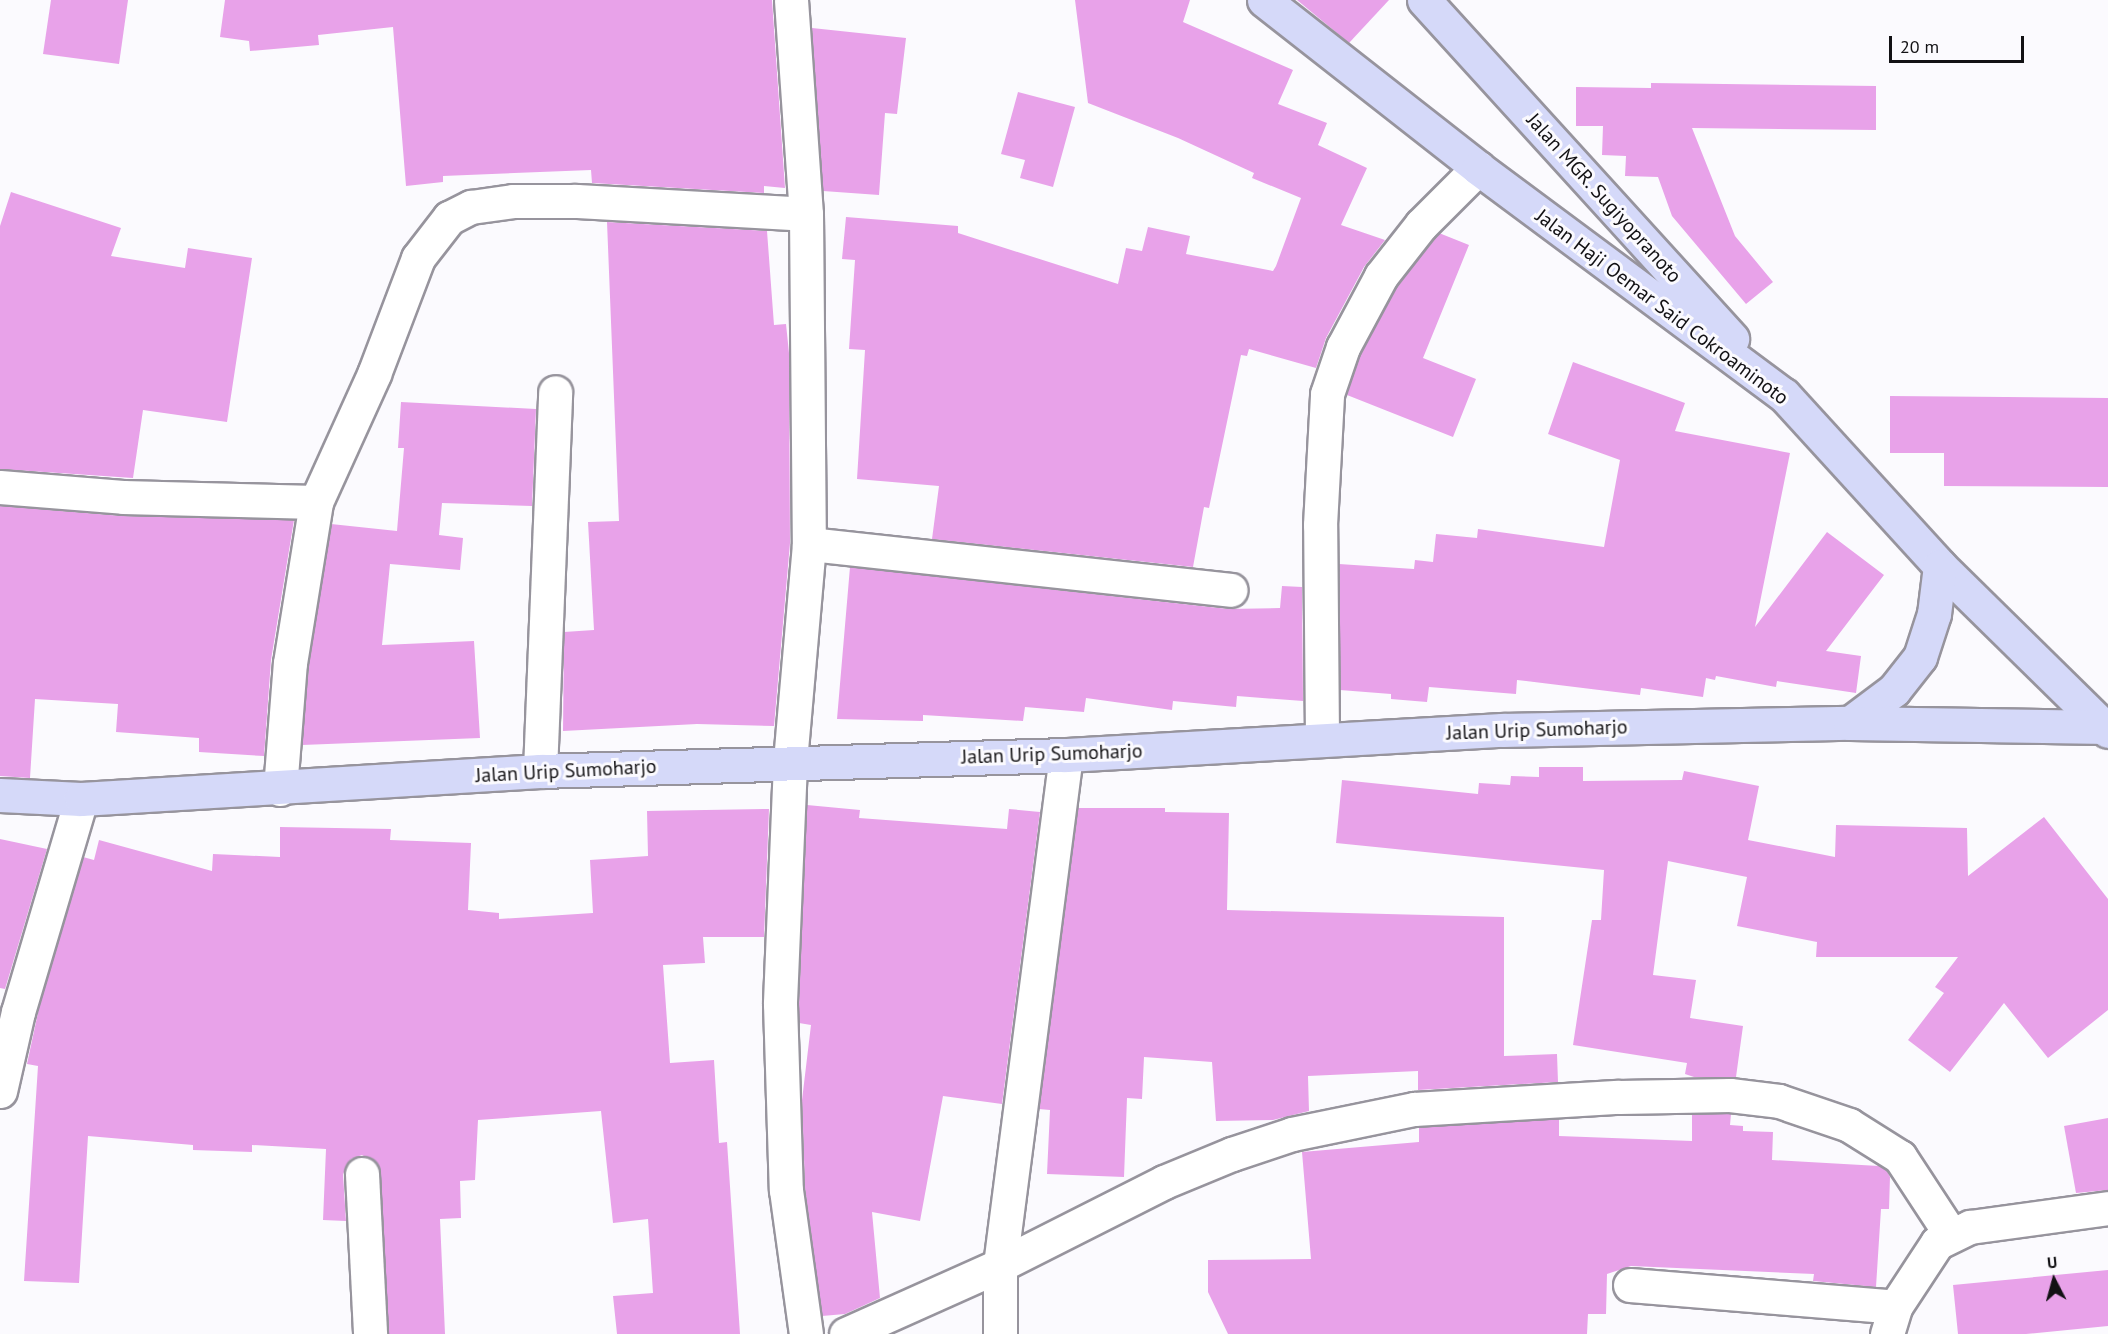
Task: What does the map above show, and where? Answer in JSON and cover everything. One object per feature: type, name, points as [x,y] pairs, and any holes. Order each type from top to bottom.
[{"type":"main road","name":"Jalan Haji Oemar Said Cokroaminoto","points":[[1264,0],[1478,168],[1784,395],[1940,566],[2107,728]]},
{"type":"main road","name":"Jalan MGR. Sugiyopranoto","points":[[1424,0],[1784,395]]},
{"type":"main road","points":[[1850,723],[1894,690],[1920,657],[1934,614],[1940,566]]},
{"type":"main road","name":"Jalan Urip Sumoharjo","points":[[0,795],[81,799],[280,789],[540,771],[1199,749],[1322,737],[1850,723],[2107,728]]},
{"type":"street","points":[[791,0],[806,214],[808,544],[790,763],[780,1004],[781,1096],[786,1191],[806,1334]]},
{"type":"street","points":[[1322,737],[1320,525],[1327,394],[1343,347],[1381,276],[1421,225],[1478,168]]},
{"type":"street","points":[[280,789],[290,663],[316,502],[374,374],[418,258],[449,218],[471,207],[523,201],[806,214]]},
{"type":"street","points":[[540,771],[555,392]]},
{"type":"street","points":[[0,487],[123,497],[316,502]]},
{"type":"street","points":[[808,544],[1230,590]]},
{"type":"street","points":[[1000,1334],[1000,1265],[1066,754]]},
{"type":"street","points":[[0,1091],[18,1012],[81,799]]},
{"type":"street","points":[[846,1334],[1000,1265],[1164,1182],[1292,1134],[1414,1109],[1620,1097],[1749,1097],[1779,1101],[1849,1125],[1900,1157],[1952,1235]]},
{"type":"street","points":[[362,1174],[369,1334]]},
{"type":"street","points":[[1630,1286],[1891,1321],[1937,1243],[1952,1235],[1970,1227],[2108,1208]]},
{"type":"building","points":[[51,0],[128,0],[119,64],[43,54]]},
{"type":"building","points":[[225,0],[772,0],[785,188],[764,186],[764,193],[592,183],[591,170],[443,176],[443,182],[406,186],[393,27],[318,35],[319,45],[250,51],[249,41],[220,37]]},
{"type":"building","points":[[1075,0],[1190,0],[1183,22],[1293,70],[1278,104],[1327,123],[1318,145],[1367,168],[1341,225],[1385,240],[1364,267],[1326,338],[1316,368],[1249,349],[1247,356],[1241,355],[1209,508],[1204,507],[1193,567],[932,539],[939,486],[857,479],[865,350],[849,349],[855,260],[842,259],[846,217],[958,226],[958,233],[1118,284],[1126,248],[1142,251],[1148,227],[1190,236],[1186,254],[1273,271],[1276,266],[1301,198],[1252,178],[1254,173],[1178,138],[1088,103]]},
{"type":"building","points":[[1297,0],[1389,0],[1349,43]]},
{"type":"building","points":[[812,28],[906,38],[897,114],[885,113],[879,195],[823,191]]},
{"type":"building","points":[[1651,83],[1876,86],[1876,130],[1692,128],[1735,236],[1773,282],[1746,304],[1672,216],[1658,177],[1625,176],[1626,156],[1602,155],[1603,126],[1576,126],[1576,87],[1651,88]]},
{"type":"building","points":[[1018,92],[1075,107],[1053,187],[1020,178],[1025,160],[1001,154]]},
{"type":"building","points":[[11,192],[121,228],[111,256],[185,268],[188,248],[252,258],[227,422],[143,410],[133,478],[0,469],[0,226]]},
{"type":"building","points":[[607,222],[767,231],[774,325],[786,324],[789,353],[790,543],[774,726],[697,724],[563,731],[564,632],[594,630],[588,522],[619,521]]},
{"type":"building","points":[[1439,233],[1469,245],[1423,358],[1476,379],[1453,437],[1347,395],[1360,354],[1397,286]]},
{"type":"building","points":[[1573,362],[1685,403],[1675,431],[1790,453],[1755,627],[1827,532],[1884,575],[1826,651],[1861,656],[1856,693],[1777,681],[1776,687],[1716,676],[1715,680],[1706,678],[1703,697],[1641,688],[1640,695],[1517,680],[1516,694],[1429,687],[1427,702],[1391,699],[1391,694],[1340,690],[1339,564],[1414,569],[1415,560],[1433,562],[1436,534],[1477,538],[1478,529],[1604,547],[1620,460],[1548,434]]},
{"type":"building","points":[[1890,396],[2108,398],[2108,487],[1944,486],[1944,453],[1890,453]]},
{"type":"building","points":[[401,402],[536,409],[532,506],[442,503],[439,535],[463,538],[460,570],[390,564],[382,645],[474,641],[480,738],[302,745],[309,665],[331,524],[397,531],[404,448],[398,448]]},
{"type":"building","points":[[0,506],[122,516],[294,520],[271,660],[264,756],[199,752],[199,738],[116,732],[118,704],[35,699],[30,778],[0,776]]},
{"type":"building","points":[[850,567],[1228,609],[1280,608],[1282,586],[1302,587],[1303,701],[1237,696],[1236,707],[1173,701],[1172,710],[1086,698],[1084,712],[1025,707],[1023,721],[923,715],[923,721],[837,719]]},
{"type":"building","points":[[1539,767],[1583,767],[1583,781],[1682,780],[1684,771],[1759,786],[1748,840],[1835,857],[1836,825],[1967,828],[1968,876],[2044,817],[2108,899],[2108,1010],[2048,1058],[2004,1003],[1950,1072],[1908,1040],[1944,993],[1935,987],[1958,957],[1816,957],[1817,942],[1737,926],[1747,877],[1668,861],[1653,975],[1696,980],[1690,1018],[1743,1026],[1736,1077],[1694,1077],[1685,1074],[1687,1063],[1573,1045],[1592,920],[1601,920],[1604,870],[1336,843],[1342,780],[1478,794],[1479,783],[1510,785],[1511,776],[1539,777]]},
{"type":"building","points":[[807,805],[860,810],[859,818],[1007,829],[1009,809],[1040,812],[1002,1104],[943,1096],[920,1221],[872,1212],[880,1298],[845,1314],[822,1316],[805,1188],[802,1100],[811,1025],[799,1023]]},
{"type":"building","points":[[1078,808],[1165,808],[1165,812],[1229,813],[1227,910],[1504,917],[1504,1056],[1557,1054],[1558,1082],[1418,1090],[1418,1071],[1308,1076],[1309,1111],[1273,1120],[1216,1121],[1212,1062],[1144,1057],[1142,1099],[1127,1098],[1124,1177],[1047,1174],[1050,1110],[1039,1109]]},
{"type":"building","points":[[769,809],[764,937],[703,937],[705,963],[663,965],[670,1063],[714,1060],[719,1143],[727,1142],[740,1334],[617,1334],[613,1296],[653,1293],[648,1219],[613,1223],[601,1111],[478,1120],[475,1180],[460,1181],[461,1218],[440,1219],[445,1334],[389,1334],[378,1164],[362,1155],[351,1159],[343,1174],[346,1221],[323,1220],[326,1149],[252,1145],[252,1152],[193,1150],[193,1145],[88,1136],[79,1283],[24,1281],[38,1066],[27,1064],[39,1008],[83,857],[94,860],[99,840],[212,871],[213,854],[280,857],[280,827],[391,829],[390,840],[471,843],[468,910],[499,913],[499,919],[593,913],[590,860],[648,856],[647,811]]},
{"type":"building","points":[[0,839],[47,849],[5,989],[0,988]]},
{"type":"building","points":[[1692,1114],[1731,1114],[1730,1125],[1743,1126],[1743,1131],[1773,1132],[1772,1160],[1879,1166],[1887,1171],[1890,1177],[1889,1209],[1881,1209],[1876,1287],[1813,1281],[1814,1274],[1631,1266],[1607,1274],[1606,1314],[1588,1314],[1587,1334],[1228,1334],[1208,1292],[1208,1260],[1311,1259],[1302,1152],[1419,1142],[1419,1127],[1559,1119],[1559,1136],[1692,1141]]},
{"type":"building","points":[[2108,1118],[2108,1190],[2076,1193],[2064,1126]]},
{"type":"building","points":[[2108,1270],[2108,1326],[2026,1334],[1958,1334],[1953,1285]]}]
